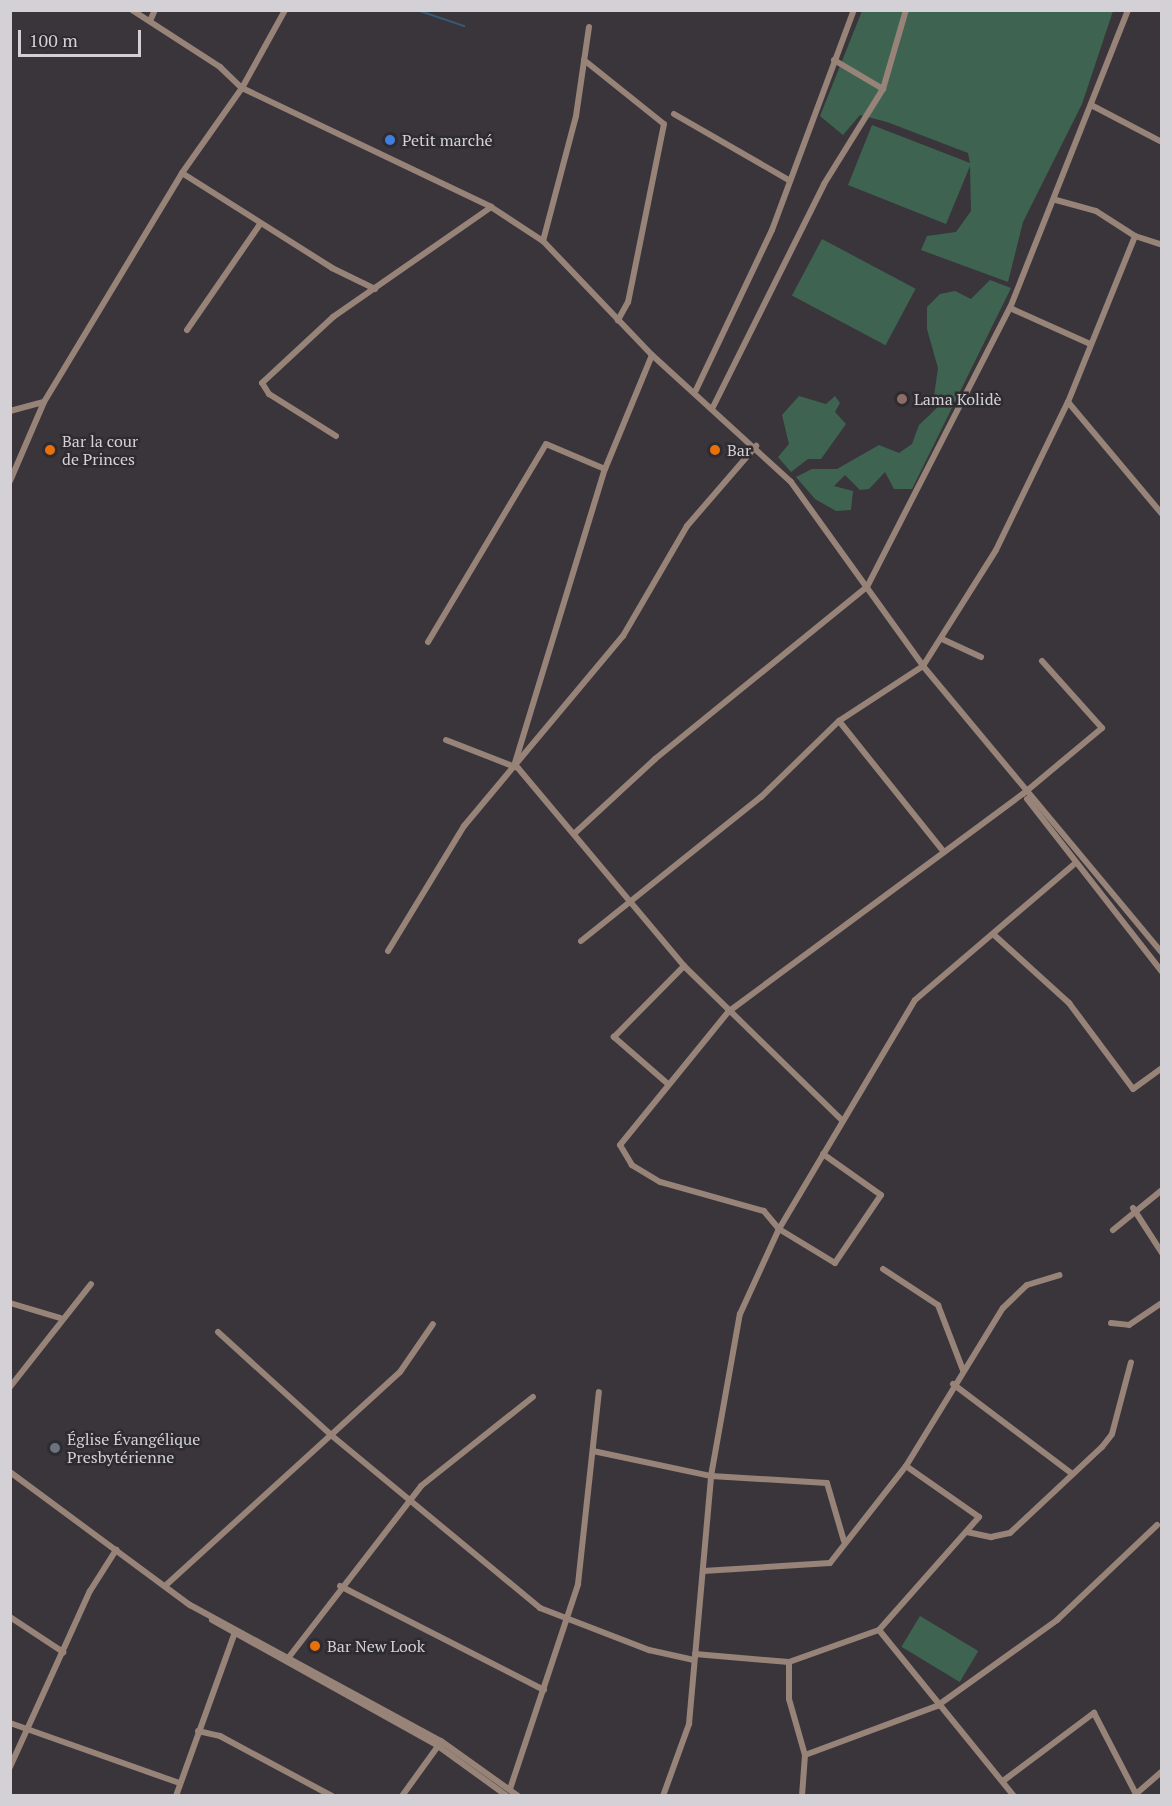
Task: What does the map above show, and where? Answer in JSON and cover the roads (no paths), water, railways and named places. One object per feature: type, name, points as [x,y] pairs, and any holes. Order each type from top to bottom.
[{"type":"street","points":[[132,10],[220,67],[242,88],[491,207],[543,242],[652,355],[696,390],[791,482],[923,666],[1023,794],[1073,865],[1161,972]]},
{"type":"street","points":[[150,21],[155,10]]},
{"type":"street","points":[[10,481],[44,402],[182,173],[242,88],[285,10]]},
{"type":"street","points":[[696,390],[772,230],[854,10]]},
{"type":"street","points":[[713,407],[824,184],[883,89],[906,10]]},
{"type":"street","points":[[576,832],[655,759],[867,587],[1010,308],[1094,106],[1128,10]]},
{"type":"street","points":[[543,242],[558,198],[589,27]]},
{"type":"street","points":[[584,60],[664,124],[628,302],[618,320]]},
{"type":"street","points":[[834,60],[883,89]]},
{"type":"street","points":[[1094,106],[1161,142]]},
{"type":"street","points":[[674,114],[789,180]]},
{"type":"street","points":[[182,173],[260,225],[375,289]]},
{"type":"street","points":[[1056,200],[1109,217],[1135,236],[1161,245]]},
{"type":"street","points":[[336,436],[269,394],[262,383],[333,317],[491,207]]},
{"type":"street","points":[[187,330],[260,225]]},
{"type":"street","points":[[581,940],[761,797],[839,721],[923,666],[996,550],[1068,402],[1135,236]]},
{"type":"street","points":[[1010,308],[1090,345]]},
{"type":"street","points":[[516,767],[605,470],[652,355]]},
{"type":"street","points":[[10,411],[44,402]]},
{"type":"street","points":[[1068,402],[1161,514]]},
{"type":"street","points":[[428,642],[546,444],[605,470]]},
{"type":"street","points":[[388,951],[464,825],[516,767],[623,636],[687,526],[756,446]]},
{"type":"street","points":[[942,639],[981,657]]},
{"type":"street","points":[[824,1154],[881,1195],[835,1263],[779,1229],[764,1211],[660,1182],[632,1165],[620,1145],[728,1012],[1023,794],[1102,728],[1042,661]]},
{"type":"street","points":[[839,721],[944,852]]},
{"type":"street","points":[[446,740],[516,767],[576,832],[684,966],[728,1012],[842,1120]]},
{"type":"street","points":[[1023,794],[1053,819],[1161,953]]},
{"type":"street","points":[[663,1796],[688,1724],[711,1476],[740,1314],[779,1229],[915,1000],[1073,865]]},
{"type":"street","points":[[993,934],[1069,1003],[1133,1089],[1161,1068]]},
{"type":"street","points":[[668,1084],[614,1037],[684,966]]},
{"type":"street","points":[[1113,1230],[1132,1208],[1161,1190]]},
{"type":"street","points":[[1132,1208],[1161,1253]]},
{"type":"street","points":[[883,1269],[938,1305],[963,1370]]},
{"type":"street","points":[[703,1571],[830,1563],[844,1541],[906,1466],[953,1384],[1003,1308],[1027,1285],[1060,1275]]},
{"type":"street","points":[[10,1387],[60,1318],[91,1284]]},
{"type":"street","points":[[10,1303],[60,1318]]},
{"type":"street","points":[[1111,1323],[1129,1325],[1161,1303]]},
{"type":"street","points":[[165,1586],[400,1372],[433,1324]]},
{"type":"street","points":[[218,1332],[331,1435],[540,1608],[567,1622],[694,1657],[789,1662],[879,1630],[979,1517],[906,1466]]},
{"type":"street","points":[[967,1532],[991,1537],[1010,1533],[1112,1434],[1131,1362]]},
{"type":"street","points":[[953,1384],[1071,1473]]},
{"type":"street","points":[[508,1792],[578,1584],[599,1392]]},
{"type":"street","points":[[288,1657],[340,1586],[409,1500],[443,1465],[533,1397]]},
{"type":"street","points":[[593,1451],[711,1476],[827,1483],[844,1541]]},
{"type":"street","points":[[10,1472],[234,1635],[438,1746],[508,1792],[518,1796]]},
{"type":"street","points":[[805,1755],[938,1706],[1057,1620],[1157,1525]]},
{"type":"street","points":[[10,1767],[63,1652],[116,1550]]},
{"type":"street","points":[[340,1586],[544,1690]]},
{"type":"street","points":[[190,1605],[441,1741],[508,1792]]},
{"type":"street","points":[[10,1617],[63,1652]]},
{"type":"street","points":[[879,1630],[938,1706],[1003,1780],[1014,1796]]},
{"type":"street","points":[[176,1796],[234,1635]]},
{"type":"street","points":[[789,1662],[789,1699],[805,1755],[802,1796]]},
{"type":"street","points":[[1003,1780],[1094,1713],[1136,1795],[1161,1770]]},
{"type":"street","points":[[10,1723],[25,1732],[52,1736],[179,1783]]},
{"type":"street","points":[[198,1731],[220,1736],[332,1796]]},
{"type":"street","points":[[402,1796],[438,1746]]},
{"type":"waterway","points":[[417,10],[464,26]]},
{"type":"place","name":"Petit marché","points":[[390,140]]},
{"type":"place","name":"Lama Kolidè","points":[[902,399]]},
{"type":"place","name":"Bar la cour de Princes","points":[[50,450]]},
{"type":"place","name":"Bar","points":[[715,450]]},
{"type":"place","name":"Église Évangélique Presbytérienne","points":[[55,1448]]},
{"type":"place","name":"Bar New Look","points":[[315,1646]]}]
